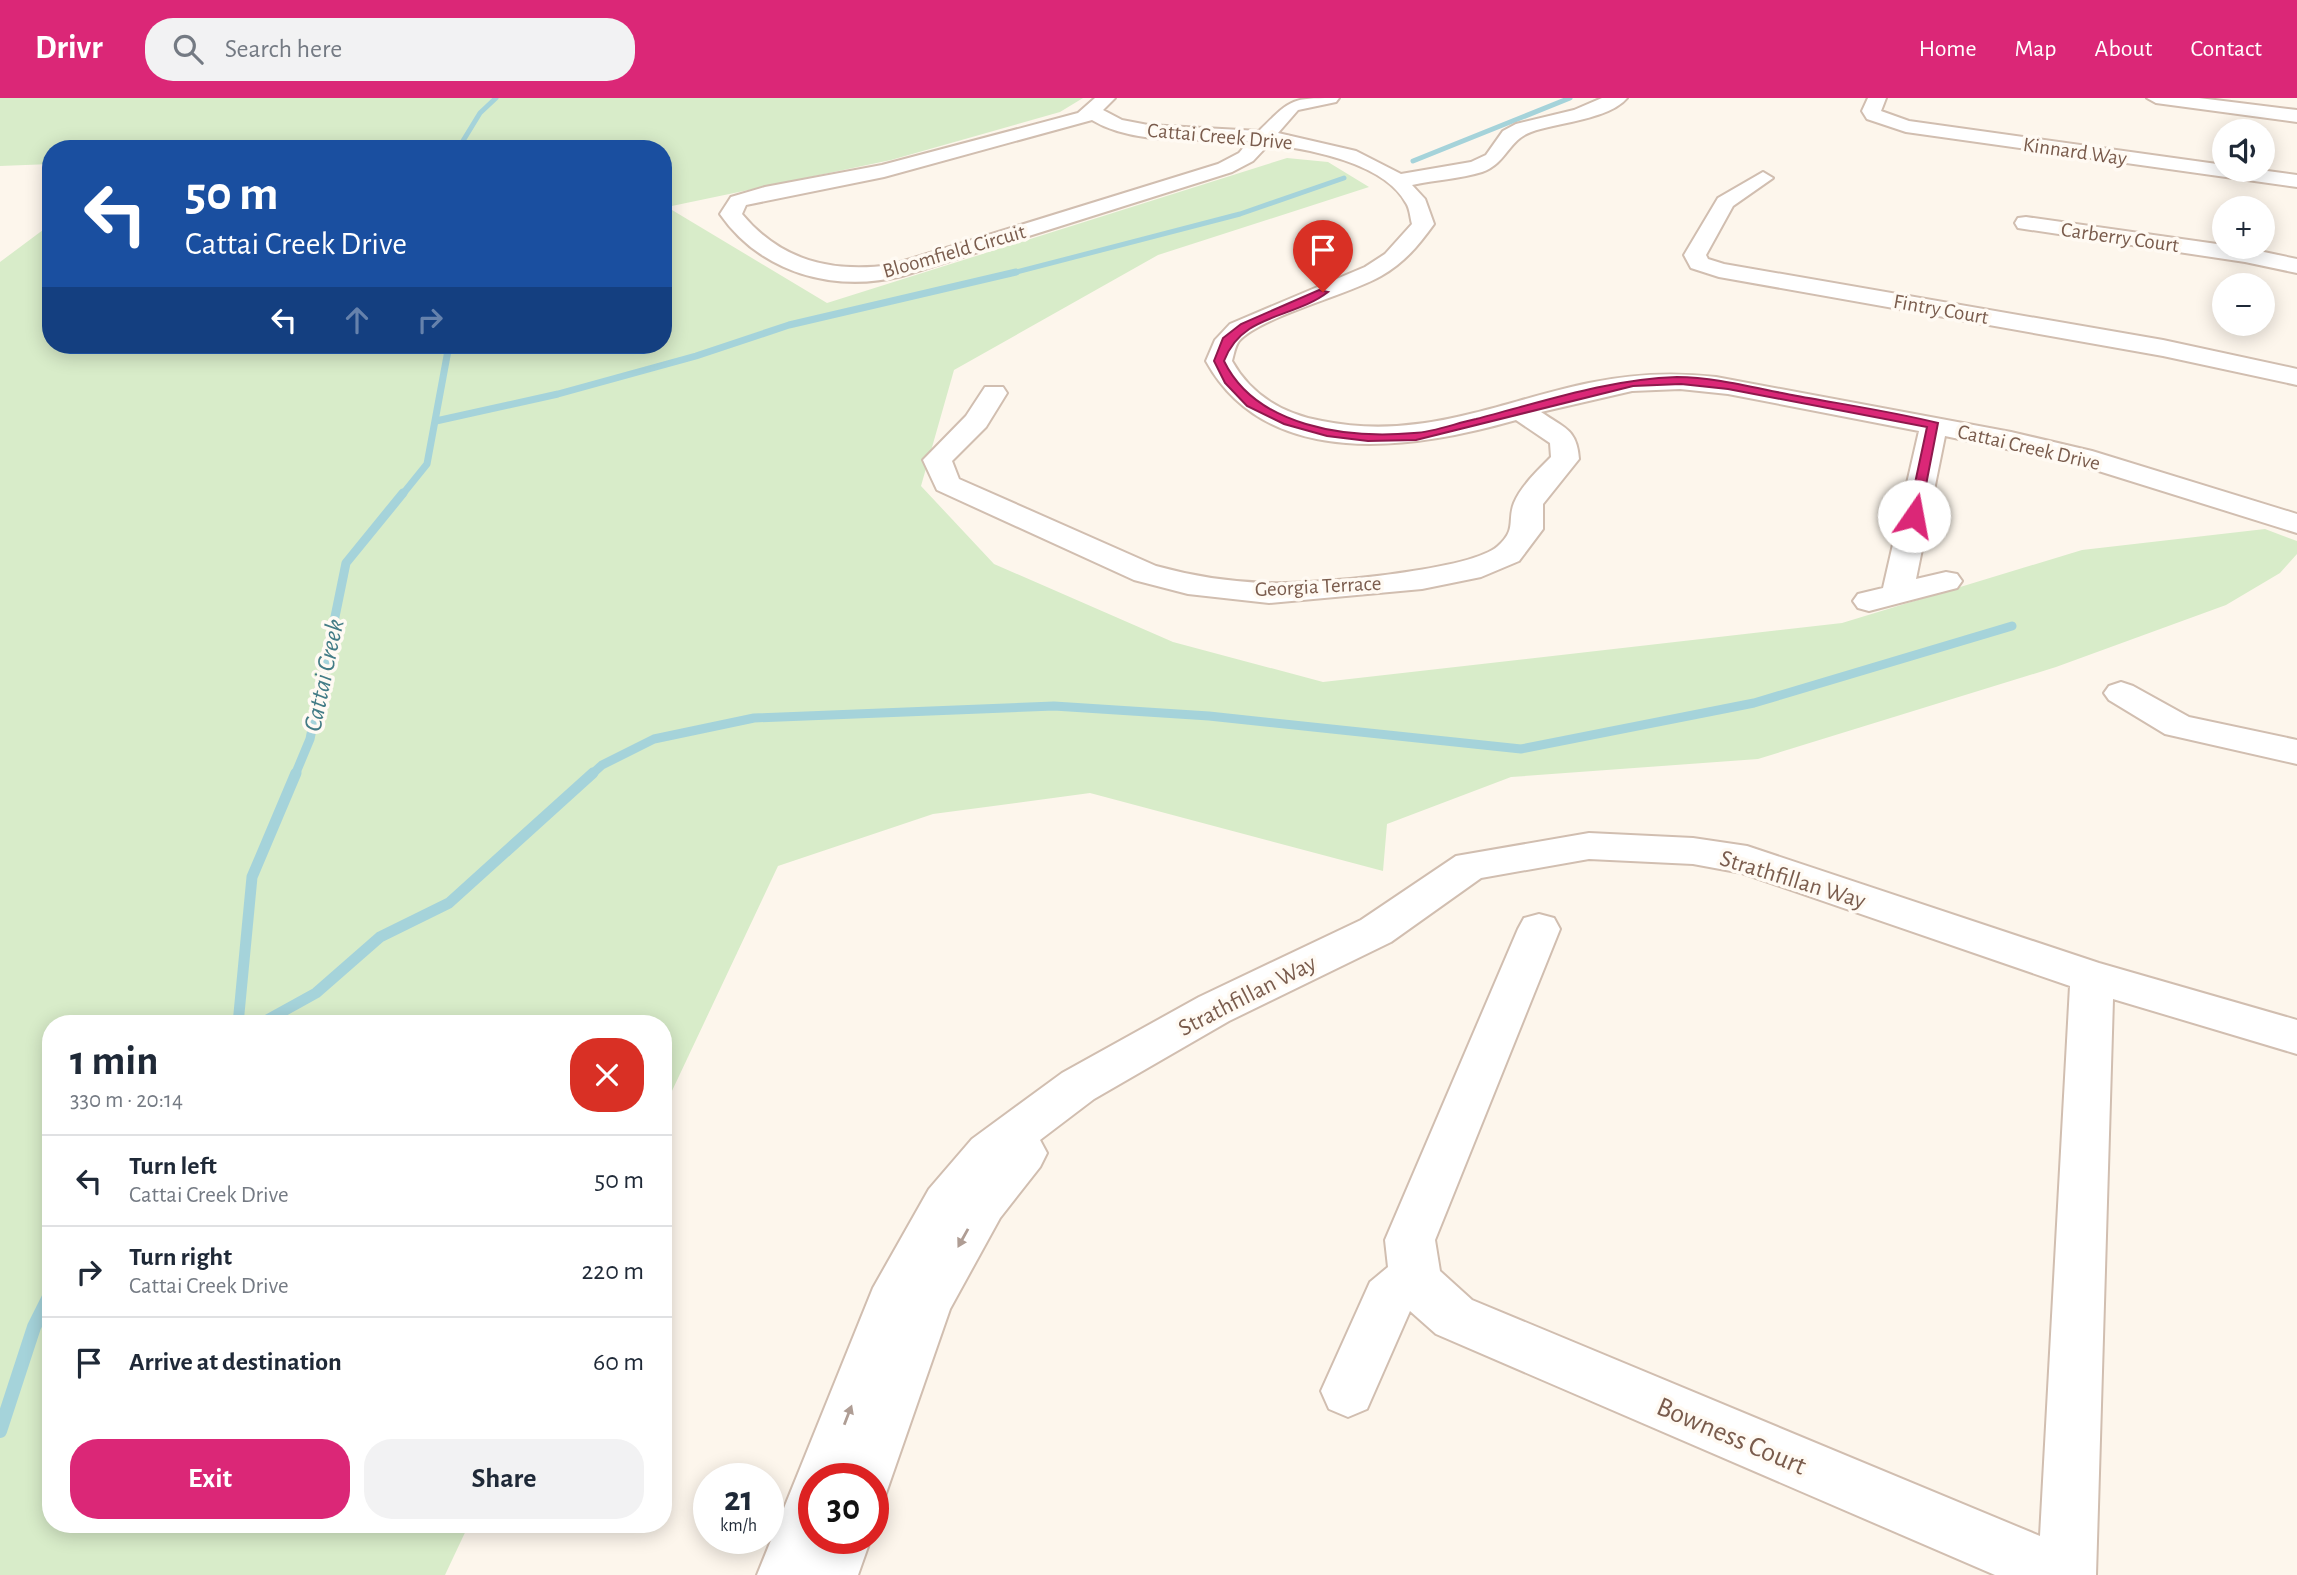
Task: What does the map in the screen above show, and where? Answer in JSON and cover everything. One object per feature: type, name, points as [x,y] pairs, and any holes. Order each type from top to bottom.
[{"type":"street","points":[[1264,136],[1292,106],[1330,98]]},
{"type":"street","points":[[1398,181],[1476,167],[1493,159],[1510,135],[1523,128],[1580,114],[1618,98]]},
{"type":"street","name":"Kinnard Way","points":[[1877,98],[1871,111],[1874,116],[1906,126],[2297,181]]},
{"type":"street","points":[[2156,98],[2297,116]]},
{"type":"street","name":"Cattai Creek Drive","points":[[1099,104],[1100,119],[1134,128],[1264,136],[1360,159],[1398,181],[1417,201],[1423,224],[1413,242],[1395,260],[1245,326],[1227,341],[1219,361],[1228,381],[1251,404],[1288,422],[1327,432],[1368,438],[1416,437],[1633,382],[1681,380],[1728,386],[1934,425],[2082,457],[2297,524]]},
{"type":"street","name":"Bloomfield Circuit","points":[[1099,104],[1085,117],[947,156],[751,197],[738,201],[731,214],[741,230],[776,257],[833,275],[866,276],[894,271],[1089,212],[1225,167],[1246,157],[1264,136]]},
{"type":"street","name":"Fintry Court","points":[[1763,178],[1725,202],[1695,256],[1699,263],[1719,270],[2163,348],[2297,377]]},
{"type":"street","name":"Carberry Court","points":[[2026,223],[2245,255],[2297,266]]},
{"type":"street","name":"Georgia Terrace","points":[[994,393],[976,422],[937,460],[947,484],[1146,573],[1188,585],[1269,593],[1422,580],[1471,570],[1508,554],[1528,528],[1528,504],[1545,479],[1566,459],[1564,440],[1521,411]]},
{"type":"street","points":[[1934,425],[1883,598],[1946,581]]},
{"type":"street","points":[[2122,693],[2178,726],[2297,752]]},
{"type":"street","name":"Strathfillan Way","points":[[830,1463],[891,1305],[946,1204],[989,1153],[1078,1086],[1214,1009],[1376,931],[1470,866],[1590,846],[1692,851],[1747,860],[2092,976],[2297,1037]]},
{"type":"street","points":[[1348,1391],[1388,1298],[1413,1277],[1410,1240],[1539,929]]},
{"type":"street","name":"Bowness Court","points":[[1413,1277],[1430,1300],[1454,1317],[2065,1575],[2092,976]]},
{"type":"street","name":"Strathfillan Way","points":[[870,1463],[927,1302],[983,1203],[1078,1086]]},
{"type":"street","points":[[786,1575],[798,1544]]},
{"type":"street","points":[[829,1575],[836,1554]]},
{"type":"green space","points":[[0,98],[1083,98],[1060,112],[891,160],[672,206],[672,140],[42,140],[42,164],[0,166]]},
{"type":"green space","points":[[1287,158],[1328,162],[1369,187],[1158,255],[954,370],[921,486],[994,564],[1173,642],[1323,682],[1842,623],[2082,550],[2265,529],[2297,541],[2297,554],[2280,573],[2226,605],[2056,667],[1758,759],[1511,777],[1387,824],[1383,871],[1090,793],[933,814],[778,866],[672,1091],[672,1015],[42,1015],[42,1533],[465,1533],[445,1575],[0,1575],[0,262],[42,231],[42,354],[672,354],[672,210],[827,303]]},
{"type":"waterway","name":"Cattai Creek","points":[[464,140],[480,113],[496,98]]},
{"type":"waterway","points":[[1413,161],[1570,98]]},
{"type":"waterway","points":[[1009,274],[1240,214],[1344,178]]},
{"type":"waterway","points":[[436,421],[558,394],[696,356],[789,325],[1016,272]]},
{"type":"waterway","name":"Cattai Creek","points":[[402,495],[427,464],[447,354]]},
{"type":"waterway","name":"Cattai Creek","points":[[295,775],[310,739],[346,563],[403,493]]},
{"type":"waterway","points":[[591,775],[602,765],[654,739],[754,718],[1054,706],[1209,716],[1521,749],[1754,703],[2012,626]]},
{"type":"waterway","name":"Cattai Creek","points":[[239,1015],[252,877],[296,773]]},
{"type":"waterway","points":[[276,1015],[316,993],[380,937],[449,903],[593,773]]},
{"type":"waterway","name":"Cattai Creek","points":[[0,1431],[34,1327],[42,1311]]},
{"type":"route","points":[[1323,292],[1245,326],[1227,341],[1219,361],[1228,381],[1251,404],[1288,422],[1327,432],[1368,438],[1416,437],[1458,429],[1586,392],[1633,382],[1681,380],[1728,386],[1934,425],[1914,516]]}]
